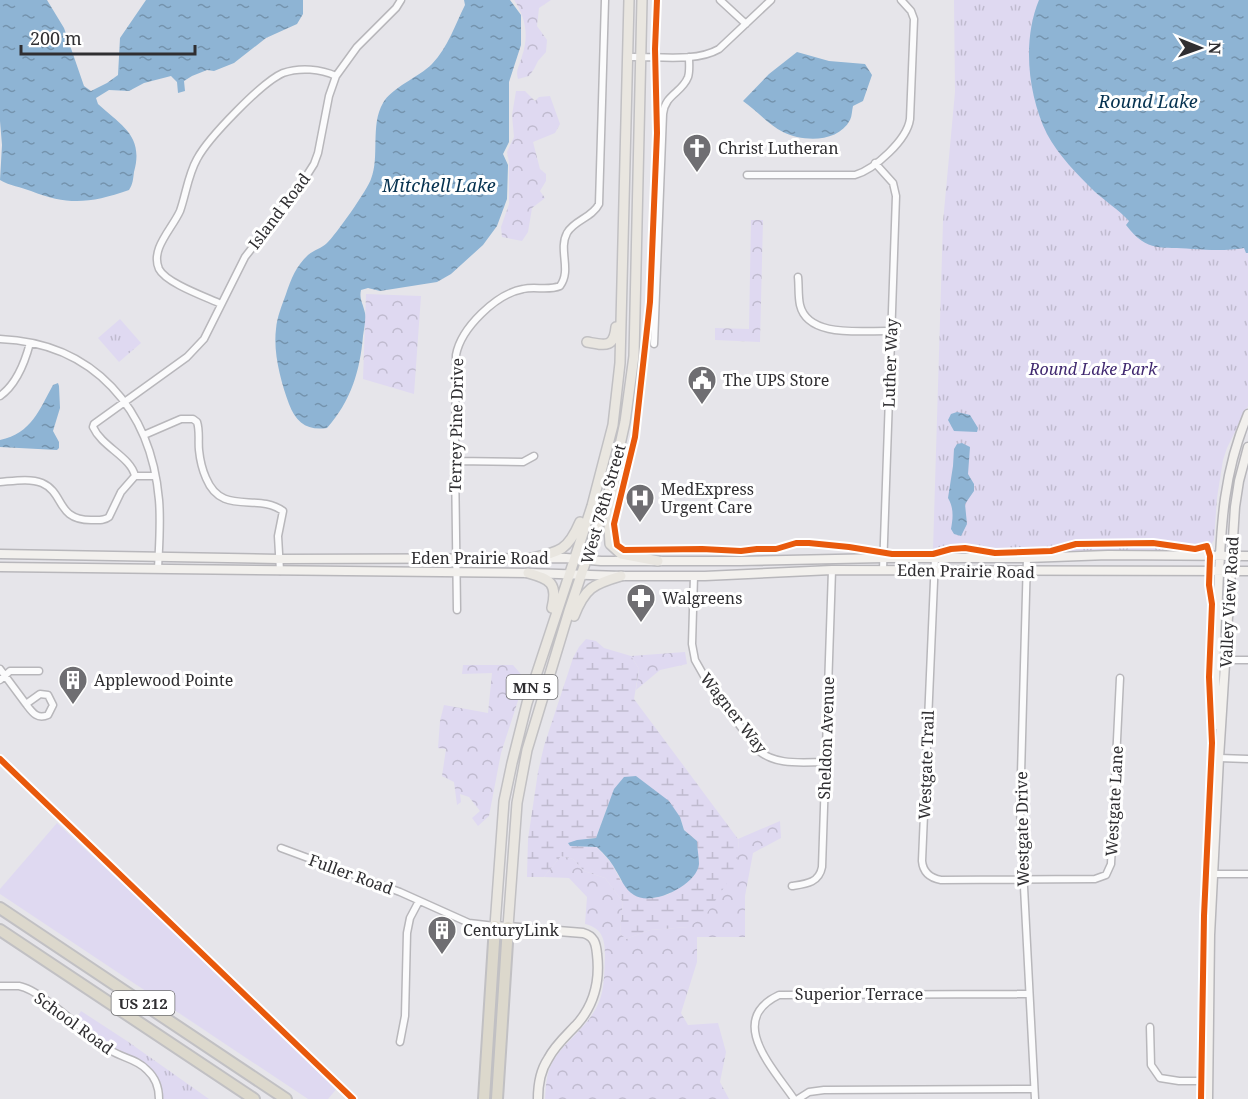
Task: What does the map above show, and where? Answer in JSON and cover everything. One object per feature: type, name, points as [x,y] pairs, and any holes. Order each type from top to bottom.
[{"type":"highway","name":"US 212","points":[[0,908],[286,1099]]},
{"type":"highway","name":"MN 5","points":[[484,1099],[495,926]]},
{"type":"highway","name":"MN 5","points":[[497,1099],[508,927]]},
{"type":"highway","name":"US 212","points":[[0,930],[254,1099]]},
{"type":"main road","name":"West 78th Street","points":[[495,926],[504,801],[527,703],[605,459],[613,425],[620,363],[629,0]]},
{"type":"main road","name":"West 78th Street","points":[[508,927],[517,803],[527,750],[611,486],[631,389],[634,356],[642,0]]},
{"type":"main road","points":[[587,342],[603,346],[611,342],[616,334],[619,256],[624,229]]},
{"type":"main road","points":[[532,558],[560,551],[576,531],[597,470],[620,363]]},
{"type":"main road","points":[[631,389],[627,439],[608,537],[610,544],[621,554],[657,561]]},
{"type":"main road","name":"Valley View Road","points":[[1219,758],[1215,660],[1219,556],[1227,481],[1233,453],[1248,414]]},
{"type":"main road","name":"Valley View Road","points":[[1208,1099],[1213,874],[1219,758],[1237,496],[1248,447]]},
{"type":"main road","name":"Eden Prairie Road","points":[[0,554],[159,558],[532,558],[657,561],[1027,558],[1108,555],[1248,556]]},
{"type":"main road","name":"Eden Prairie Road","points":[[0,567],[528,573],[581,576],[694,576],[832,570],[1248,571]]},
{"type":"main road","points":[[528,573],[545,578],[554,590],[544,651]]},
{"type":"main road","points":[[537,714],[556,670],[581,599],[594,585],[621,576]]},
{"type":"main road","points":[[495,926],[583,933],[593,938],[596,946],[598,972],[594,995],[584,1015],[547,1060],[540,1079],[538,1099]]},
{"type":"street","name":"Island Road","points":[[135,476],[130,465],[99,438],[93,428],[96,422],[196,349],[207,334],[245,257],[300,186],[314,164],[329,96],[336,76],[353,52],[401,0]]},
{"type":"street","name":"Terrey Pine Drive","points":[[457,610],[456,355],[462,335],[508,293],[526,288],[561,287],[565,277],[564,245],[567,233],[596,210],[600,197],[605,0]]},
{"type":"street","points":[[720,0],[746,24]]},
{"type":"street","points":[[628,57],[710,55],[719,50],[771,0]]},
{"type":"street","points":[[747,175],[846,176],[862,173],[900,140],[909,127],[914,19],[911,11],[901,0]]},
{"type":"street","points":[[654,344],[663,114],[665,102],[686,80],[689,71],[689,57]]},
{"type":"street","points":[[221,304],[164,276],[156,260],[160,246],[179,212],[196,161],[216,131],[273,79],[293,70],[304,69],[336,76]]},
{"type":"street","name":"Luther Way","points":[[875,163],[896,189],[883,570]]},
{"type":"street","points":[[798,277],[799,304],[802,312],[813,324],[829,329],[891,331]]},
{"type":"street","points":[[0,339],[30,343],[69,355],[107,382],[124,401],[144,435],[159,498],[158,569]]},
{"type":"street","points":[[0,396],[12,385],[30,343]]},
{"type":"street","points":[[144,435],[181,419],[193,419],[196,422],[201,464],[205,477],[214,492],[226,500],[266,504],[283,511],[278,536],[280,571]]},
{"type":"street","points":[[455,461],[523,462],[534,456]]},
{"type":"street","points":[[0,482],[41,482],[52,490],[71,515],[87,520],[102,520],[110,517],[121,492],[135,476],[154,476]]},
{"type":"street","name":"Westgate Trail","points":[[935,558],[923,867],[930,876],[941,880],[1023,879]]},
{"type":"street","name":"Westgate Drive","points":[[1027,558],[1020,783],[1035,1099]]},
{"type":"street","name":"Sheldon Avenue","points":[[792,886],[813,882],[821,873],[832,570]]},
{"type":"street","name":"Wagner Way","points":[[694,576],[693,644],[695,660],[708,683],[758,750],[765,756],[780,761],[825,762]]},
{"type":"street","points":[[1215,660],[1248,660]]},
{"type":"street","points":[[0,669],[3,678],[34,714],[41,717],[48,715],[53,708],[51,698],[44,694],[37,695],[26,704]]},
{"type":"street","points":[[3,678],[10,671],[39,671]]},
{"type":"street","name":"Westgate Lane","points":[[1023,879],[1095,879],[1101,878],[1109,869],[1120,678]]},
{"type":"street","points":[[1219,758],[1248,759]]},
{"type":"street","name":"Fuller Road","points":[[281,848],[420,901],[469,923],[495,926]]},
{"type":"street","points":[[1213,874],[1248,874]]},
{"type":"street","points":[[400,1042],[405,1016],[407,933],[410,918],[420,901]]},
{"type":"street","name":"School Road","points":[[0,986],[20,986],[28,990],[61,1012],[100,1044],[140,1064],[153,1076],[158,1086],[159,1099]]},
{"type":"street","name":"Superior Terrace","points":[[796,1099],[760,1048],[754,1031],[758,1013],[764,1005],[779,995],[1029,994]]},
{"type":"street","points":[[1150,1027],[1151,1065],[1160,1078],[1179,1081],[1208,1081]]},
{"type":"street","points":[[796,1099],[809,1092],[824,1090],[1034,1089]]},
{"type":"green space","points":[[514,0],[551,0],[539,8],[537,26],[547,40],[546,52],[529,76],[518,79],[517,70],[526,34],[524,20]]},
{"type":"green space","name":"Round Lake Park","points":[[954,0],[1248,0],[1248,406],[1223,460],[1214,540],[1208,549],[1200,552],[1057,553],[933,550],[943,222],[955,92]]},
{"type":"green space","points":[[516,91],[525,91],[535,101],[539,97],[550,96],[560,124],[555,133],[533,142],[540,169],[546,174],[546,181],[540,191],[545,198],[532,208],[528,232],[522,241],[502,237],[501,227],[509,204],[507,152],[514,137],[512,115]]},
{"type":"green space","points":[[751,220],[763,220],[760,342],[715,340],[715,328],[749,329]]},
{"type":"green space","points":[[366,294],[421,296],[414,394],[363,379]]},
{"type":"green space","points":[[120,319],[141,343],[119,362],[98,338]]},
{"type":"green space","points":[[586,639],[596,641],[604,648],[631,656],[639,669],[634,699],[738,839],[739,850],[735,871],[705,916],[688,927],[650,930],[626,939],[620,933],[623,902],[605,878],[584,871],[573,859],[561,856],[544,877],[527,877],[528,839],[538,772],[544,746],[573,658]],"holes":[[[636,776],[680,817],[684,830],[697,841],[694,876],[669,894],[654,898],[621,881],[612,864],[597,847],[581,846],[586,839],[596,838],[609,803]]]},
{"type":"green space","points":[[685,652],[687,664],[660,670],[636,690],[639,669],[631,656]]},
{"type":"green space","points":[[463,665],[513,665],[525,679],[501,753],[489,816],[478,826],[472,818],[480,811],[469,797],[460,794],[461,802],[457,805],[454,782],[442,776],[446,749],[438,748],[444,705],[488,713],[492,673],[462,674]]},
{"type":"green space","points":[[780,821],[781,838],[753,853],[745,896],[745,937],[697,937],[697,962],[681,1013],[688,1025],[718,1023],[726,1052],[720,1082],[729,1099],[545,1099],[547,1076],[552,1063],[592,1015],[600,999],[604,980],[605,955],[601,935],[595,928],[585,924],[587,897],[569,878],[544,877],[561,856],[573,859],[584,871],[605,878],[623,902],[620,933],[626,939],[650,930],[688,927],[739,850],[738,839]]},
{"type":"green space","points":[[57,823],[339,1086],[328,1099],[308,1099],[0,894],[0,889]]},
{"type":"green space","points":[[81,1011],[209,1099],[162,1099],[161,1087],[151,1070],[143,1063],[105,1043],[90,1031],[76,1019]]},
{"type":"water","points":[[0,0],[47,0],[64,28],[84,86],[91,91],[118,75],[120,38],[146,0],[303,0],[303,14],[297,24],[266,38],[234,63],[214,71],[207,70],[184,81],[185,91],[178,93],[177,82],[171,76],[144,83],[129,91],[109,90],[96,98],[98,104],[123,126],[133,140],[136,160],[132,184],[129,190],[103,198],[69,201],[45,196],[0,180],[2,145]]},
{"type":"water","name":"Mitchell Lake","points":[[464,0],[510,0],[521,15],[521,45],[509,82],[509,142],[503,154],[508,165],[507,199],[497,226],[483,245],[451,274],[437,282],[380,291],[368,288],[361,290],[365,322],[353,385],[342,407],[327,428],[308,427],[299,421],[292,411],[278,367],[275,338],[280,311],[288,288],[300,264],[308,255],[331,239],[369,184],[374,170],[377,121],[383,103],[392,92],[426,69],[438,57],[465,5]]},
{"type":"water","name":"Round Lake","points":[[1039,0],[1248,0],[1248,253],[1244,248],[1205,250],[1164,248],[1141,241],[1126,225],[1129,221],[1094,191],[1062,157],[1047,134],[1035,102],[1032,85],[1030,33]]},
{"type":"water","points":[[797,52],[829,61],[865,64],[872,75],[863,101],[853,106],[850,120],[844,128],[829,137],[800,138],[783,132],[743,101],[769,74]]},
{"type":"water","points":[[58,383],[60,408],[53,431],[59,442],[59,448],[57,450],[0,447],[0,440],[11,437],[27,426],[39,412],[53,385]]},
{"type":"water","points":[[957,412],[970,415],[978,428],[977,432],[954,431],[948,420],[951,414]]},
{"type":"water","points":[[962,443],[970,447],[968,474],[974,484],[974,491],[965,504],[967,524],[961,536],[954,534],[951,529],[952,513],[948,498],[954,449],[957,444]]},
{"type":"water","points":[[636,776],[669,801],[680,817],[684,830],[697,841],[699,864],[691,879],[672,892],[651,898],[642,898],[631,893],[597,847],[570,846],[568,843],[596,838],[614,789],[624,777]]},
{"type":"cycle path","points":[[657,0],[655,49],[657,133],[650,302],[635,437],[614,524],[617,545],[624,550],[741,551],[776,549],[796,543],[809,543],[892,554],[933,554],[965,548],[995,553],[1051,551],[1076,544],[1153,543],[1195,549],[1207,546],[1210,556],[1209,585],[1212,604],[1209,677],[1212,743],[1204,916],[1201,1099]]},
{"type":"cycle path","points":[[0,759],[353,1099]]},
{"type":"place","name":"Christ Lutheran","points":[[697,174]]},
{"type":"place","name":"The UPS Store","points":[[702,406]]},
{"type":"place","name":"MedExpress Urgent Care","points":[[640,524]]},
{"type":"place","name":"Walgreens","points":[[641,624]]},
{"type":"place","name":"Applewood Pointe","points":[[73,706]]},
{"type":"place","name":"CenturyLink","points":[[442,956]]}]
